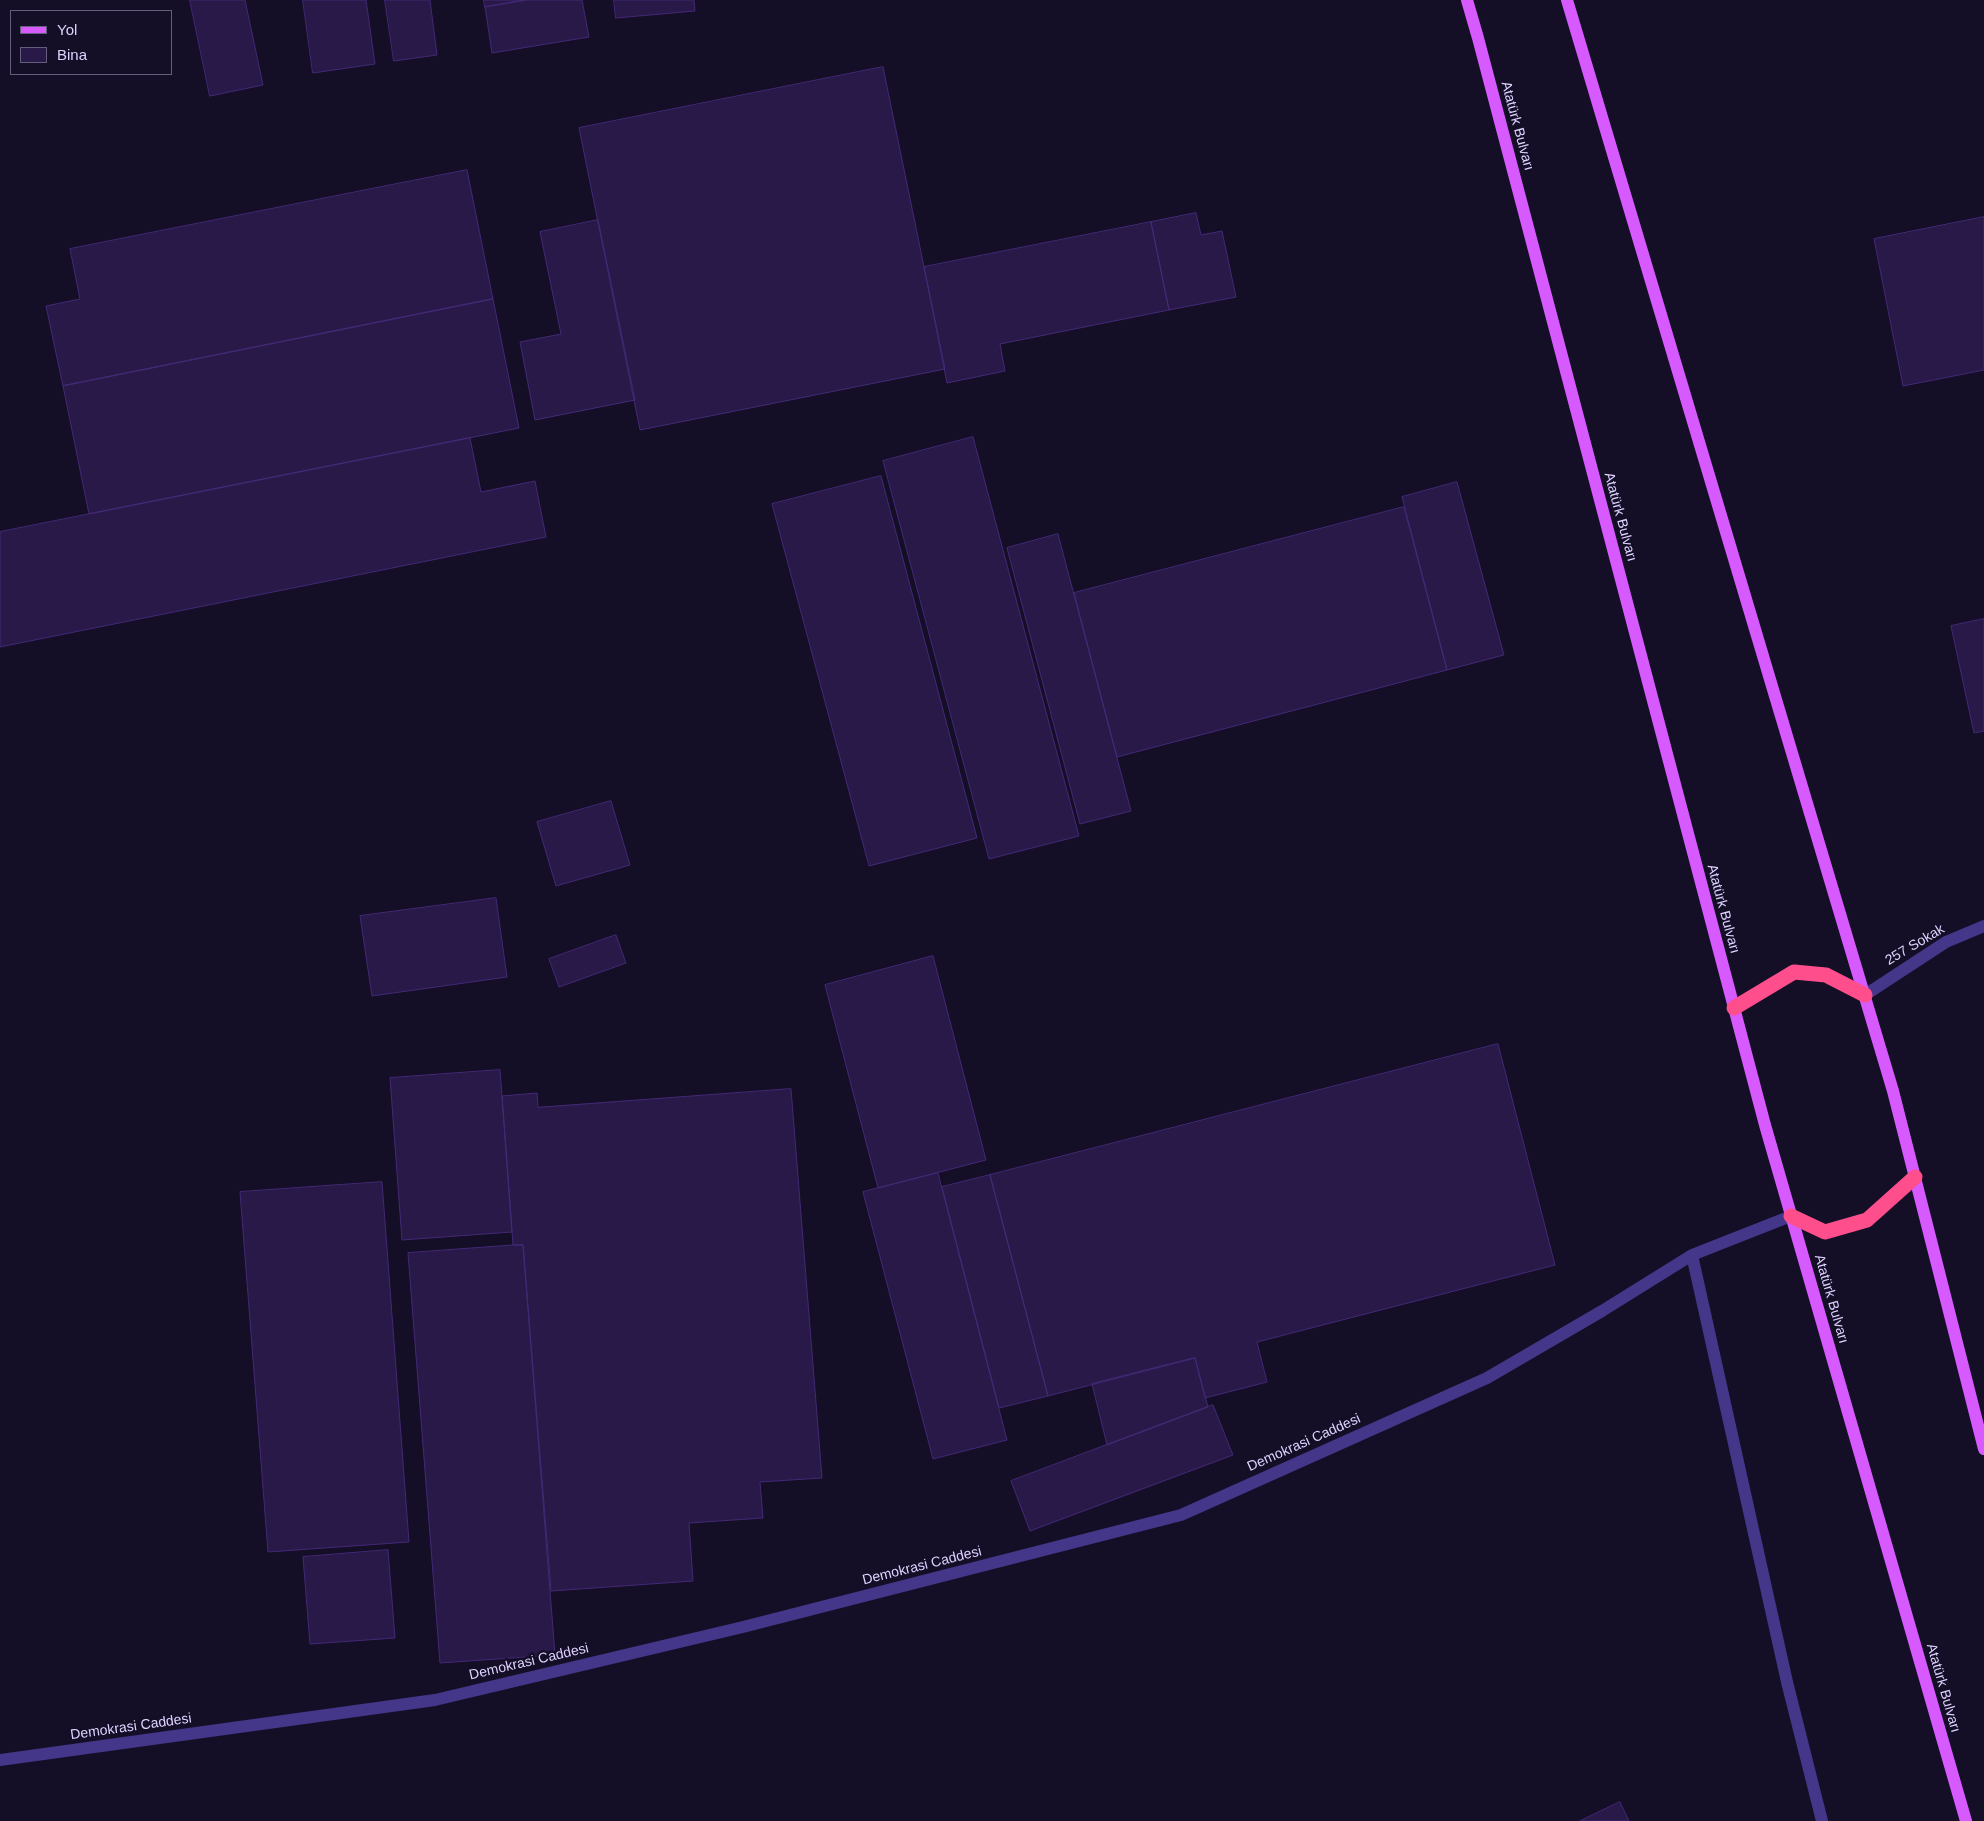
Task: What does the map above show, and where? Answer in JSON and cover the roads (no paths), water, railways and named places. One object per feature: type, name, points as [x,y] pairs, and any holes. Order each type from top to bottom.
[{"type":"highway","points":[[1734,1008],[1794,972],[1826,975],[1865,995]]},
{"type":"highway","points":[[1791,1216],[1825,1232],[1867,1220],[1915,1176]]},
{"type":"main road","name":"Atatürk Bulvarı","points":[[1467,0],[1765,1125],[1966,1821]]},
{"type":"main road","points":[[1567,0],[1893,1090],[1984,1449]]},
{"type":"street","name":"257 Sokak","points":[[1865,995],[1946,942],[1984,926]]},
{"type":"street","name":"Demokrasi Caddesi","points":[[0,1760],[435,1700],[743,1627],[1181,1515],[1486,1378],[1602,1311],[1692,1255],[1791,1216]]},
{"type":"street","points":[[1692,1255],[1786,1682],[1822,1821]]}]
